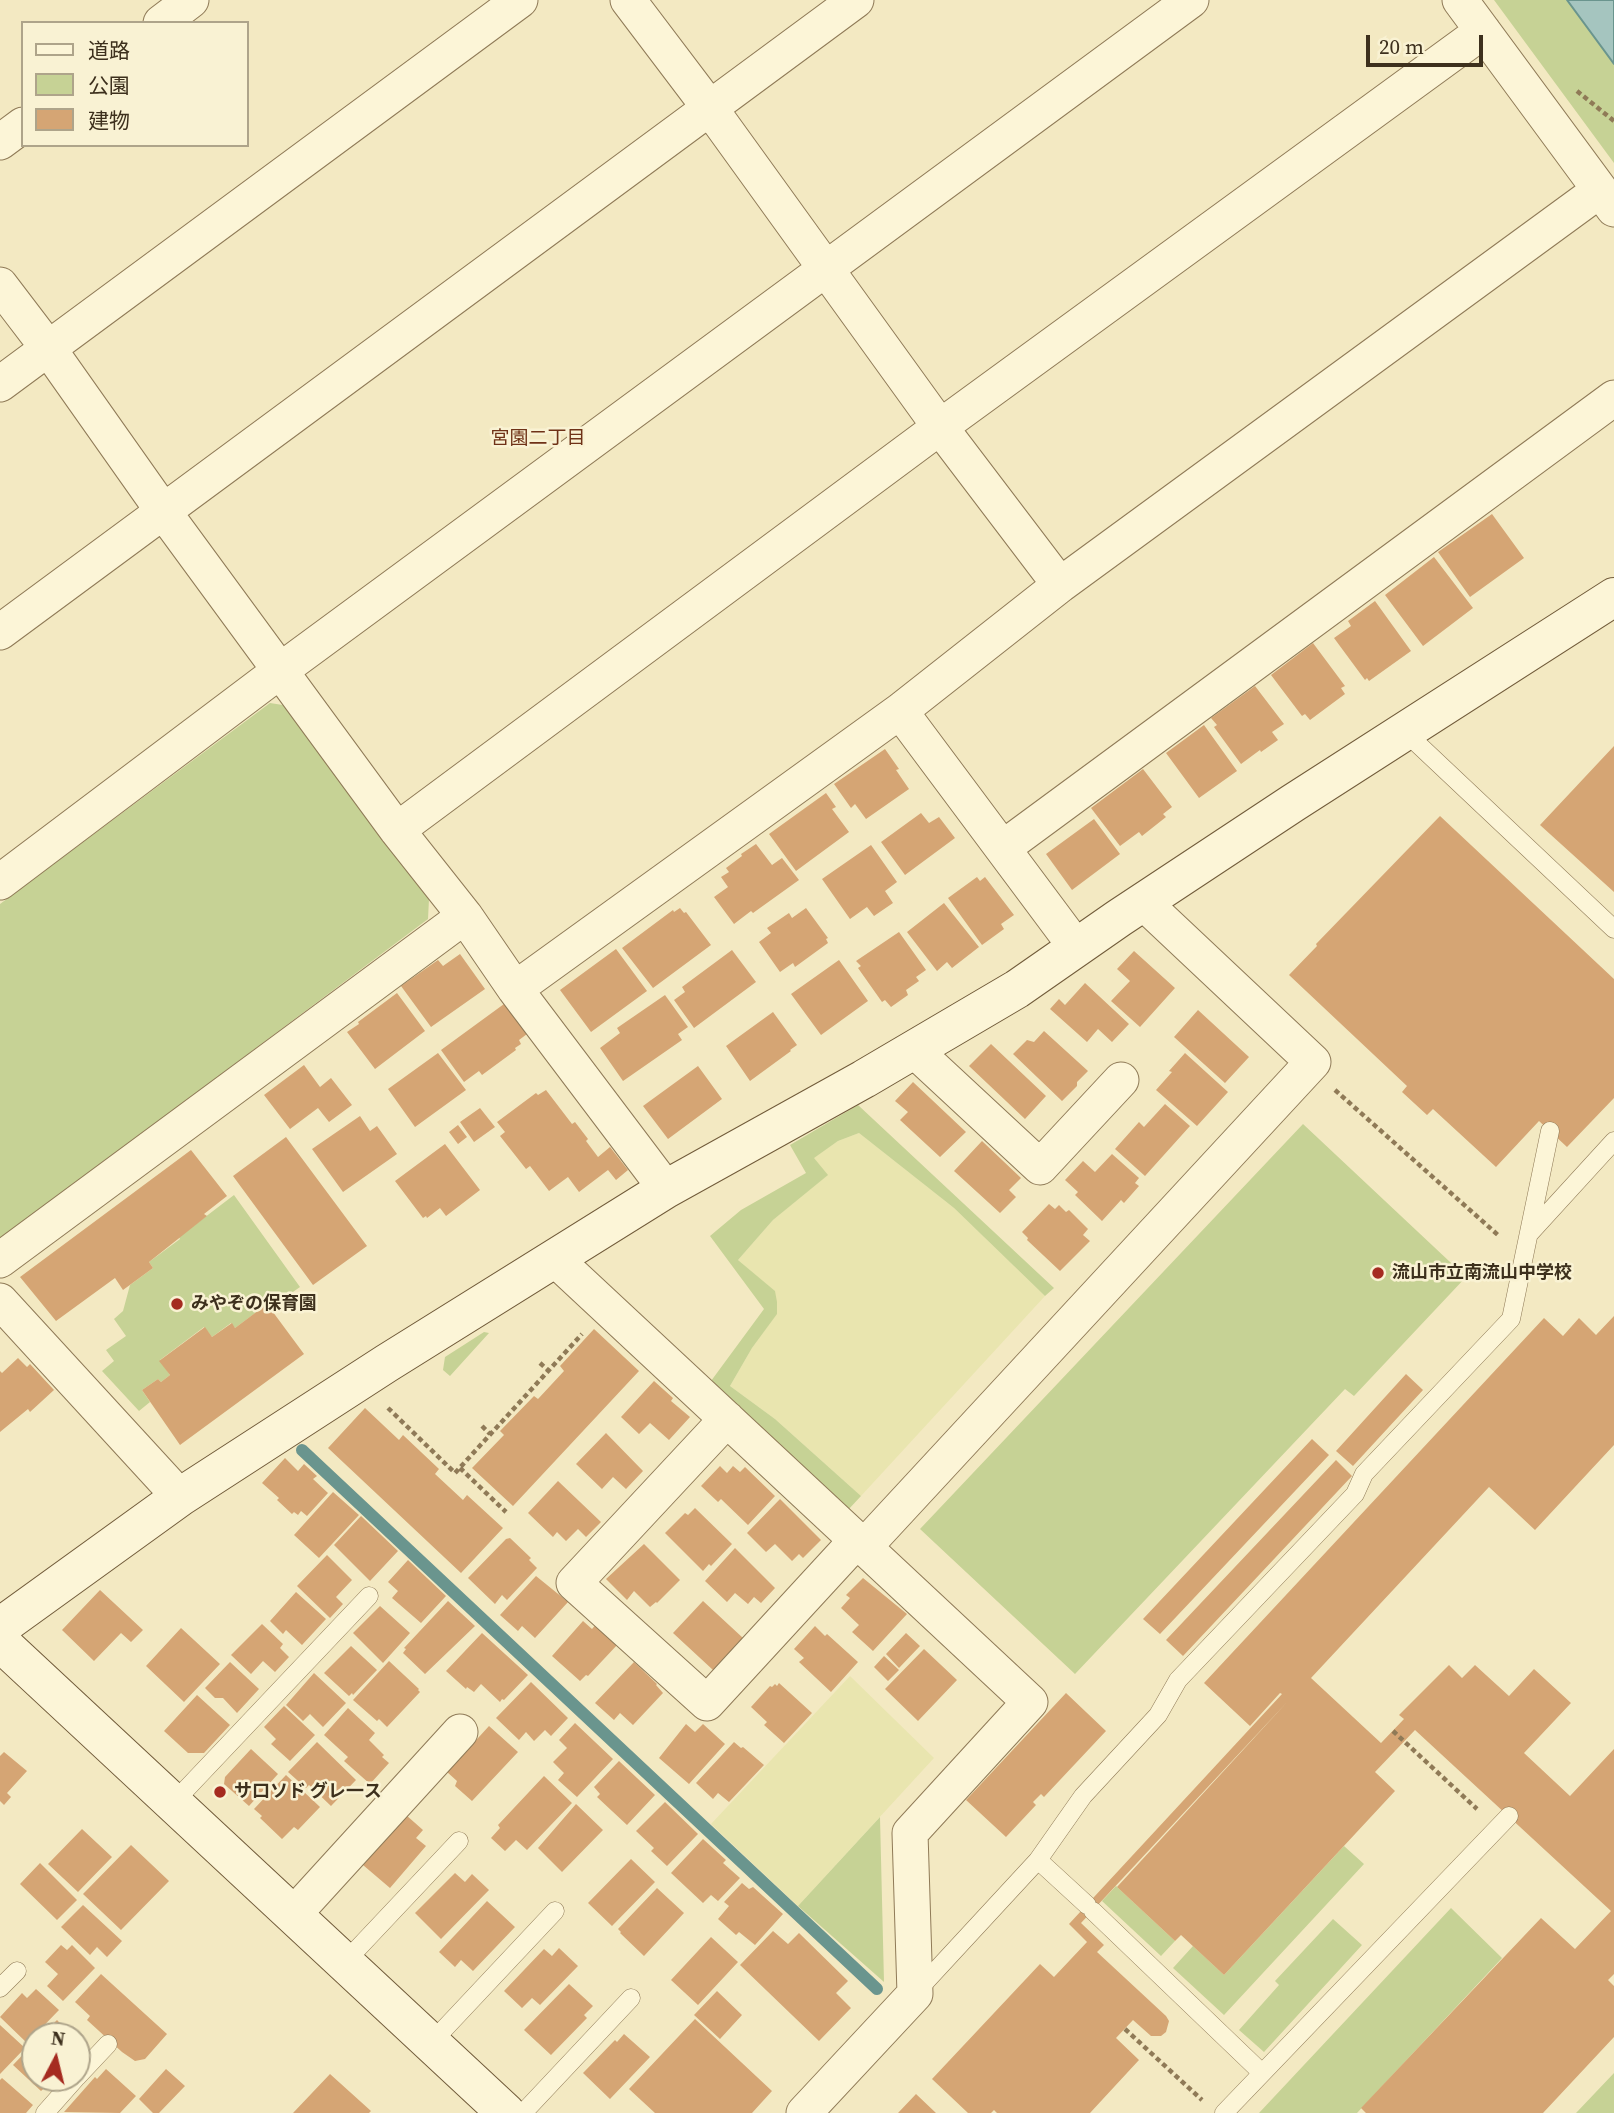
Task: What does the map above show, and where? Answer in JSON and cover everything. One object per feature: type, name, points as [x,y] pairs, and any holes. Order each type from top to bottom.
[{"type":"street","points":[[164,21],[191,0]]},
{"type":"street","points":[[0,384],[520,0]]},
{"type":"street","points":[[628,0],[709,107],[940,427],[1060,586]]},
{"type":"street","points":[[0,632],[856,0]]},
{"type":"street","points":[[0,882],[281,670],[1191,0]]},
{"type":"street","points":[[516,989],[900,711],[1060,586],[1607,200],[1460,0]]},
{"type":"street","points":[[397,830],[940,427],[1483,32]]},
{"type":"street","points":[[0,142],[21,126]]},
{"type":"street","points":[[0,285],[397,830],[465,916],[516,989],[666,1189]]},
{"type":"street","points":[[1003,848],[1614,398]]},
{"type":"street","points":[[0,1627],[180,1497],[359,1381],[666,1189],[1017,989],[1143,902],[1614,597]]},
{"type":"street","points":[[900,711],[1076,947]]},
{"type":"street","points":[[727,1419],[574,1583],[707,1703],[861,1544],[1313,1062],[1143,902]]},
{"type":"street","points":[[0,1260],[465,916]]},
{"type":"street","points":[[914,1050],[1040,1167],[1121,1080]]},
{"type":"street","points":[[555,1259],[1030,1702],[910,1833],[915,1994],[804,2113]]},
{"type":"street","points":[[0,1301],[180,1497]]},
{"type":"street","points":[[0,1642],[506,2113]]},
{"type":"street","points":[[293,1915],[460,1731]]},
{"type":"lane","points":[[1404,731],[1614,929]]},
{"type":"lane","points":[[915,1994],[1038,1860],[1083,1796],[1158,1715],[1178,1680],[1355,1494],[1364,1474],[1511,1319],[1550,1131]]},
{"type":"lane","points":[[1529,1234],[1614,1141]]},
{"type":"lane","points":[[173,1803],[369,1596]]},
{"type":"lane","points":[[1224,2113],[1503,1822]]},
{"type":"lane","points":[[344,1963],[460,1841]]},
{"type":"lane","points":[[1038,1860],[1262,2073]]},
{"type":"lane","points":[[430,2043],[555,1911]]},
{"type":"lane","points":[[0,1989],[16,1970]]},
{"type":"lane","points":[[523,2113],[631,1998]]},
{"type":"lane","points":[[91,2063],[108,2044]]},
{"type":"lane","points":[[45,2113],[64,2092]]},
{"type":"path","points":[[1313,1062],[1324,1079],[1524,1257]]},
{"type":"path","points":[[359,1381],[455,1473],[584,1332]]},
{"type":"path","points":[[540,1363],[549,1371]]},
{"type":"path","points":[[482,1426],[491,1434]]},
{"type":"path","points":[[460,1468],[506,1512]]},
{"type":"path","points":[[1393,1731],[1503,1822]]},
{"type":"path","points":[[1125,2029],[1207,2105]]},
{"type":"shaded area","points":[[859,1133],[954,1208],[1045,1296],[861,1496],[775,1419],[730,1386],[777,1313],[774,1291],[738,1260],[773,1220],[827,1175],[813,1158],[838,1141]]},
{"type":"shaded area","points":[[850,1676],[934,1758],[798,1906],[711,1824]]},
{"type":"green space","points":[[1494,0],[1567,0],[1614,64],[1614,163]]},
{"type":"green space","points":[[270,703],[289,706],[429,899],[428,919],[0,1240],[0,904]]},
{"type":"green space","points":[[858,1105],[1054,1288],[1045,1296],[954,1208],[859,1133],[838,1141],[814,1158],[828,1175],[773,1220],[738,1260],[775,1291],[777,1314],[752,1348],[730,1386],[775,1419],[861,1496],[848,1510],[711,1381],[764,1309],[710,1236],[741,1210],[806,1173],[790,1145]]},
{"type":"green space","points":[[1303,1124],[1466,1277],[1354,1396],[1345,1389],[1075,1674],[920,1529]]},
{"type":"green space","points":[[234,1195],[300,1287],[270,1308],[266,1305],[235,1328],[231,1323],[212,1337],[204,1327],[160,1360],[170,1375],[161,1382],[158,1379],[142,1390],[150,1402],[139,1411],[102,1371],[114,1361],[106,1350],[126,1336],[114,1319],[123,1311],[130,1285],[153,1268],[149,1262]]},
{"type":"green space","points":[[484,1332],[489,1333],[450,1376],[443,1370],[445,1357]]},
{"type":"green space","points":[[880,1817],[884,1982],[798,1906]]},
{"type":"green space","points":[[1344,1846],[1364,1864],[1224,2015],[1173,1968],[1193,1946],[1224,1975]]},
{"type":"green space","points":[[1116,1886],[1175,1941],[1161,1956],[1102,1901]]},
{"type":"green space","points":[[1451,1908],[1502,1958],[1357,2113],[1259,2113]]},
{"type":"green space","points":[[1333,1919],[1362,1945],[1264,2052],[1239,2030],[1279,1985],[1275,1981]]},
{"type":"green space","points":[[1614,2073],[1614,2113],[1576,2113]]},
{"type":"water","points":[[1567,0],[1614,0],[1614,64]]},
{"type":"building","points":[[1492,514],[1524,558],[1470,597],[1438,552]]},
{"type":"building","points":[[1434,557],[1473,608],[1423,646],[1385,595]]},
{"type":"building","points":[[1375,601],[1411,651],[1369,681],[1367,678],[1365,680],[1334,638],[1351,626],[1348,621]]},
{"type":"building","points":[[1313,643],[1345,686],[1341,688],[1345,694],[1310,720],[1305,714],[1302,716],[1271,675]]},
{"type":"building","points":[[1255,686],[1284,724],[1272,732],[1278,740],[1241,764],[1214,727],[1217,725],[1211,718]]},
{"type":"building","points":[[1204,725],[1237,771],[1199,798],[1166,753]]},
{"type":"building","points":[[1614,746],[1614,892],[1540,825]]},
{"type":"building","points":[[885,749],[909,789],[866,819],[855,804],[851,808],[834,784]]},
{"type":"building","points":[[1143,769],[1172,807],[1163,814],[1166,817],[1142,836],[1139,832],[1120,846],[1091,808]]},
{"type":"building","points":[[826,793],[836,807],[832,809],[849,832],[796,871],[769,834]]},
{"type":"building","points":[[921,813],[929,823],[939,817],[955,838],[905,875],[881,842]]},
{"type":"building","points":[[1440,816],[1614,979],[1614,1098],[1567,1147],[1539,1121],[1496,1167],[1433,1109],[1427,1115],[1402,1092],[1407,1086],[1289,975]]},
{"type":"building","points":[[1094,819],[1120,854],[1072,890],[1046,854]]},
{"type":"building","points":[[756,844],[772,865],[782,858],[799,880],[734,924],[714,897],[728,887],[721,877],[729,872],[726,868]]},
{"type":"building","points":[[871,845],[897,882],[885,891],[893,903],[874,916],[867,907],[850,919],[822,879]]},
{"type":"building","points":[[977,877],[980,881],[985,877],[1014,915],[1001,924],[1004,929],[982,945],[948,898]]},
{"type":"building","points":[[944,903],[979,947],[952,968],[947,962],[937,971],[907,932]]},
{"type":"building","points":[[680,908],[711,945],[653,988],[622,948],[673,910],[674,912]]},
{"type":"building","points":[[806,908],[828,938],[828,943],[795,967],[793,963],[780,972],[759,942],[771,933],[767,928],[789,913],[792,918]]},
{"type":"building","points":[[899,932],[926,970],[916,977],[919,981],[906,990],[908,995],[891,1007],[885,1000],[882,1002],[856,961]]},
{"type":"building","points":[[616,949],[647,991],[591,1032],[560,990]]},
{"type":"building","points":[[732,950],[756,982],[694,1028],[674,1000],[685,992],[682,987]]},
{"type":"building","points":[[1134,951],[1175,988],[1140,1027],[1111,1001],[1130,981],[1117,969]]},
{"type":"building","points":[[460,954],[485,989],[431,1027],[401,986],[438,960],[443,966]]},
{"type":"building","points":[[839,960],[868,1001],[821,1035],[791,994]]},
{"type":"building","points":[[1085,983],[1129,1024],[1112,1042],[1098,1029],[1087,1042],[1050,1009],[1059,999],[1065,1005]]},
{"type":"building","points":[[397,993],[425,1031],[375,1069],[347,1032]]},
{"type":"building","points":[[665,995],[688,1027],[678,1034],[682,1040],[623,1081],[600,1048],[620,1033],[617,1028]]},
{"type":"building","points":[[504,1004],[527,1034],[519,1040],[521,1044],[516,1050],[482,1075],[479,1071],[464,1082],[441,1050]]},
{"type":"building","points":[[1198,1010],[1249,1057],[1225,1083],[1174,1037]]},
{"type":"building","points":[[773,1012],[797,1045],[750,1081],[726,1046]]},
{"type":"building","points":[[1044,1031],[1088,1071],[1062,1101],[1013,1054],[1027,1040],[1034,1042]]},
{"type":"building","points":[[991,1044],[1046,1096],[1025,1119],[969,1066]]},
{"type":"building","points":[[438,1053],[466,1090],[415,1127],[388,1089]]},
{"type":"building","points":[[1185,1053],[1228,1092],[1197,1126],[1156,1090]]},
{"type":"building","points":[[304,1065],[320,1087],[331,1078],[352,1105],[329,1122],[318,1108],[290,1129],[264,1095]]},
{"type":"building","points":[[698,1066],[722,1099],[668,1139],[643,1106]]},
{"type":"building","points":[[913,1082],[966,1132],[940,1157],[900,1120],[908,1112],[895,1101]]},
{"type":"building","points":[[546,1090],[572,1124],[575,1122],[598,1157],[610,1147],[628,1170],[616,1180],[608,1170],[579,1192],[568,1177],[549,1191],[530,1166],[526,1169],[500,1136],[505,1132],[497,1122],[536,1093],[538,1095]]},
{"type":"building","points":[[1165,1104],[1190,1126],[1145,1176],[1115,1149],[1139,1122],[1144,1127]]},
{"type":"building","points":[[480,1108],[495,1127],[474,1142],[460,1122]]},
{"type":"building","points":[[360,1116],[370,1131],[377,1126],[397,1154],[343,1192],[312,1149]]},
{"type":"building","points":[[458,1125],[467,1137],[458,1144],[449,1132]]},
{"type":"building","points":[[286,1137],[367,1246],[313,1285],[233,1176]]},
{"type":"building","points":[[982,1141],[1021,1178],[1009,1190],[1016,1197],[1000,1213],[954,1171]]},
{"type":"building","points":[[445,1144],[480,1190],[446,1216],[440,1208],[423,1218],[395,1181]]},
{"type":"building","points":[[191,1150],[227,1196],[204,1214],[207,1216],[149,1262],[153,1268],[123,1290],[115,1278],[56,1321],[20,1277]]},
{"type":"building","points":[[1112,1154],[1139,1178],[1135,1183],[1139,1186],[1124,1203],[1121,1200],[1102,1221],[1075,1195],[1078,1192],[1065,1180],[1083,1161],[1095,1172]]},
{"type":"building","points":[[1049,1204],[1055,1209],[1059,1205],[1066,1212],[1069,1210],[1088,1229],[1083,1235],[1090,1241],[1060,1271],[1022,1232]]},
{"type":"building","points":[[267,1304],[304,1354],[180,1445],[142,1390],[158,1379],[161,1382],[170,1375],[159,1361],[205,1327],[212,1337],[232,1323],[235,1328]]},
{"type":"building","points":[[1614,1316],[1614,1445],[1535,1530],[1489,1487],[1311,1678],[1381,1743],[1404,1719],[1399,1715],[1449,1665],[1462,1678],[1475,1665],[1509,1696],[1534,1669],[1571,1703],[1524,1753],[1570,1796],[1614,1749],[1614,1974],[1608,1980],[1614,1986],[1614,2037],[1543,2113],[1366,2113],[1361,2108],[1541,1918],[1575,1949],[1611,1911],[1415,1730],[1375,1772],[1395,1791],[1224,1975],[1181,1935],[1175,1941],[1117,1887],[1289,1700],[1081,1923],[1104,1945],[1097,1952],[1166,2016],[1169,2021],[1166,2032],[1161,2036],[1151,2036],[1133,2020],[1116,2038],[1139,2060],[1090,2113],[997,2113],[994,2110],[991,2113],[968,2113],[932,2079],[1040,1964],[1054,1977],[1087,1942],[1069,1924],[1282,1694],[1280,1693],[1250,1726],[1204,1683],[1544,1318],[1563,1336],[1579,1318],[1596,1335]]},
{"type":"building","points":[[594,1329],[639,1371],[513,1506],[472,1468],[504,1435],[500,1431],[534,1396],[538,1399],[564,1371],[560,1366]]},
{"type":"building","points":[[18,1358],[27,1367],[30,1364],[54,1390],[30,1412],[28,1409],[0,1432],[0,1371],[2,1373]]},
{"type":"building","points":[[1406,1374],[1423,1390],[1353,1466],[1336,1451]]},
{"type":"building","points":[[654,1381],[673,1398],[671,1401],[690,1417],[669,1440],[650,1423],[639,1434],[621,1417]]},
{"type":"building","points":[[365,1408],[399,1440],[403,1435],[439,1469],[435,1474],[463,1500],[467,1495],[503,1528],[461,1573],[328,1448]]},
{"type":"building","points":[[606,1433],[643,1471],[626,1489],[613,1477],[602,1489],[576,1464]]},
{"type":"building","points":[[1312,1439],[1329,1455],[1160,1634],[1143,1619]]},
{"type":"building","points":[[285,1458],[298,1471],[304,1464],[317,1476],[313,1479],[328,1493],[307,1516],[301,1511],[298,1515],[294,1512],[292,1514],[262,1483]]},
{"type":"building","points":[[1336,1460],[1352,1476],[1183,1656],[1166,1640]]},
{"type":"building","points":[[720,1466],[727,1473],[733,1466],[740,1472],[745,1467],[775,1496],[748,1525],[721,1499],[718,1502],[701,1486]]},
{"type":"building","points":[[558,1481],[601,1522],[586,1537],[578,1529],[566,1541],[557,1532],[553,1537],[528,1513]]},
{"type":"building","points":[[333,1492],[359,1515],[319,1558],[294,1535]]},
{"type":"building","points":[[780,1499],[821,1540],[803,1558],[799,1554],[792,1561],[775,1544],[766,1552],[747,1533]]},
{"type":"building","points":[[695,1508],[732,1544],[703,1571],[665,1533],[685,1513],[688,1515]]},
{"type":"building","points":[[361,1516],[398,1551],[370,1581],[334,1545]]},
{"type":"building","points":[[510,1538],[531,1558],[529,1560],[537,1568],[507,1600],[502,1595],[495,1604],[468,1578]]},
{"type":"building","points":[[644,1544],[680,1580],[650,1607],[634,1591],[627,1600],[606,1579]]},
{"type":"building","points":[[735,1548],[775,1588],[761,1603],[754,1597],[748,1604],[735,1593],[727,1602],[705,1581]]},
{"type":"building","points":[[327,1555],[352,1580],[336,1597],[343,1604],[330,1618],[297,1586]]},
{"type":"building","points":[[408,1560],[446,1596],[421,1623],[392,1598],[398,1591],[388,1582]]},
{"type":"building","points":[[536,1576],[568,1602],[535,1638],[522,1626],[518,1631],[500,1615]]},
{"type":"building","points":[[863,1578],[907,1614],[873,1651],[852,1632],[859,1625],[841,1608],[850,1598],[846,1595]]},
{"type":"building","points":[[100,1590],[143,1630],[131,1642],[121,1633],[94,1661],[62,1630]]},
{"type":"building","points":[[296,1592],[326,1619],[302,1645],[286,1630],[283,1634],[270,1621]]},
{"type":"building","points":[[448,1601],[475,1626],[425,1674],[403,1653],[406,1649],[404,1648]]},
{"type":"building","points":[[703,1601],[743,1638],[713,1670],[673,1633]]},
{"type":"building","points":[[380,1606],[410,1633],[383,1663],[353,1633]]},
{"type":"building","points":[[583,1621],[592,1629],[598,1622],[618,1644],[580,1681],[552,1656]]},
{"type":"building","points":[[262,1624],[283,1644],[280,1648],[289,1657],[275,1672],[263,1661],[251,1674],[231,1655]]},
{"type":"building","points":[[815,1626],[858,1662],[831,1692],[799,1662],[804,1658],[794,1649]]},
{"type":"building","points":[[181,1628],[220,1664],[184,1702],[146,1666]]},
{"type":"building","points":[[482,1633],[528,1675],[500,1702],[481,1684],[474,1692],[467,1687],[466,1689],[446,1671]]},
{"type":"building","points":[[906,1633],[920,1646],[899,1668],[886,1654]]},
{"type":"building","points":[[351,1646],[377,1670],[349,1696],[324,1673]]},
{"type":"building","points":[[924,1649],[957,1680],[918,1721],[885,1689]]},
{"type":"building","points":[[884,1656],[899,1670],[888,1681],[874,1667]]},
{"type":"building","points":[[389,1661],[420,1692],[387,1727],[353,1700]]},
{"type":"building","points":[[230,1662],[259,1689],[237,1713],[223,1698],[215,1698],[205,1688]]},
{"type":"building","points":[[634,1662],[663,1693],[633,1725],[620,1713],[614,1720],[595,1703]]},
{"type":"building","points":[[314,1673],[346,1703],[323,1727],[310,1714],[303,1721],[286,1705]]},
{"type":"building","points":[[531,1682],[568,1718],[551,1736],[545,1730],[534,1741],[526,1732],[519,1740],[496,1718]]},
{"type":"building","points":[[779,1683],[812,1713],[784,1743],[764,1725],[767,1722],[751,1707],[770,1686],[777,1686]]},
{"type":"building","points":[[1066,1693],[1106,1731],[1044,1797],[1041,1794],[1033,1802],[1036,1805],[1006,1837],[966,1800]]},
{"type":"building","points":[[197,1695],[230,1725],[204,1753],[188,1753],[164,1731]]},
{"type":"building","points":[[284,1706],[315,1735],[290,1761],[271,1744],[276,1739],[264,1727]]},
{"type":"building","points":[[348,1708],[375,1733],[369,1740],[389,1763],[370,1784],[344,1761],[348,1757],[324,1735]]},
{"type":"building","points":[[575,1723],[613,1759],[577,1797],[558,1780],[564,1773],[553,1762],[567,1748],[559,1740]]},
{"type":"building","points":[[686,1724],[695,1732],[703,1724],[725,1744],[689,1784],[659,1758]]},
{"type":"building","points":[[489,1726],[518,1752],[472,1801],[455,1786],[457,1781],[447,1772]]},
{"type":"building","points":[[317,1742],[356,1780],[331,1806],[309,1785],[306,1788],[288,1772]]},
{"type":"building","points":[[734,1742],[764,1765],[729,1802],[718,1793],[713,1799],[696,1783]]},
{"type":"building","points":[[251,1749],[278,1774],[249,1806],[224,1784],[225,1777]]},
{"type":"building","points":[[4,1752],[27,1771],[7,1793],[11,1797],[4,1805],[0,1801],[0,1756]]},
{"type":"building","points":[[619,1761],[655,1795],[627,1825],[597,1797],[600,1794],[594,1787]]},
{"type":"building","points":[[286,1775],[320,1807],[298,1830],[294,1827],[282,1839],[254,1809]]},
{"type":"building","points":[[544,1776],[572,1803],[527,1850],[516,1840],[505,1851],[491,1838],[500,1828],[498,1825]]},
{"type":"building","points":[[665,1802],[698,1834],[667,1866],[651,1851],[654,1848],[636,1831]]},
{"type":"building","points":[[576,1804],[603,1830],[562,1872],[538,1848]]},
{"type":"building","points":[[406,1815],[423,1830],[416,1838],[426,1846],[390,1888],[363,1865]]},
{"type":"building","points":[[82,1829],[112,1857],[78,1892],[48,1864]]},
{"type":"building","points":[[703,1839],[726,1860],[723,1863],[740,1878],[718,1901],[711,1895],[703,1903],[671,1873]]},
{"type":"building","points":[[131,1845],[169,1881],[121,1930],[83,1894]]},
{"type":"building","points":[[631,1859],[655,1882],[612,1926],[588,1903]]},
{"type":"building","points":[[40,1863],[77,1900],[57,1920],[20,1884]]},
{"type":"building","points":[[455,1873],[465,1882],[472,1874],[489,1890],[441,1939],[415,1913]]},
{"type":"building","points":[[742,1883],[749,1889],[753,1887],[783,1914],[755,1945],[739,1932],[736,1935],[718,1919],[729,1906],[724,1902]]},
{"type":"building","points":[[657,1888],[684,1913],[644,1956],[618,1929]]},
{"type":"building","points":[[487,1901],[515,1927],[473,1971],[461,1960],[455,1967],[439,1952]]},
{"type":"building","points":[[83,1905],[122,1941],[107,1957],[97,1947],[90,1955],[61,1927]]},
{"type":"building","points":[[773,1931],[788,1944],[799,1933],[848,1981],[836,1993],[851,2008],[819,2041],[740,1965]]},
{"type":"building","points":[[711,1937],[738,1962],[698,2005],[671,1980]]},
{"type":"building","points":[[61,1945],[67,1950],[72,1945],[95,1968],[63,2001],[47,1986],[58,1974],[45,1962]]},
{"type":"building","points":[[559,1948],[578,1966],[540,2005],[532,1998],[522,2008],[504,1991],[544,1949],[552,1956]]},
{"type":"building","points":[[101,1974],[167,2034],[145,2059],[135,2061],[87,2020],[90,2016],[75,2002]]},
{"type":"building","points":[[569,1984],[593,2006],[584,2015],[587,2018],[551,2055],[524,2030]]},
{"type":"building","points":[[36,1989],[59,2010],[47,2022],[21,2022],[21,2037],[0,2017],[22,1993],[27,1998]]},
{"type":"building","points":[[717,1991],[742,2015],[720,2039],[694,2015]]},
{"type":"building","points":[[695,2019],[772,2091],[752,2113],[655,2113],[629,2089]]},
{"type":"building","points":[[0,2025],[21,2044],[21,2052],[0,2074]]},
{"type":"building","points":[[624,2034],[650,2057],[610,2099],[583,2073]]},
{"type":"building","points":[[21,2057],[21,2072],[13,2065]]},
{"type":"building","points":[[106,2069],[136,2096],[120,2113],[64,2112],[82,2092],[91,2092],[91,2082],[95,2077],[97,2079]]},
{"type":"building","points":[[166,2069],[185,2086],[159,2113],[153,2113],[139,2099]]},
{"type":"building","points":[[330,2074],[371,2111],[293,2113]]},
{"type":"building","points":[[2,2078],[33,2105],[26,2113],[0,2113]]},
{"type":"building","points":[[916,2094],[936,2113],[898,2113]]},
{"type":"waterway","points":[[302,1450],[877,1989]]},
{"type":"place","name":"流山市立南流山中学校","points":[[1378,1273]]},
{"type":"place","name":"みやぞの保育園","points":[[177,1304]]},
{"type":"place","name":"サ口ソド グレ一ス","points":[[220,1792]]},
{"type":"district","name":"宮園二丁目","points":[[538,439]]}]
